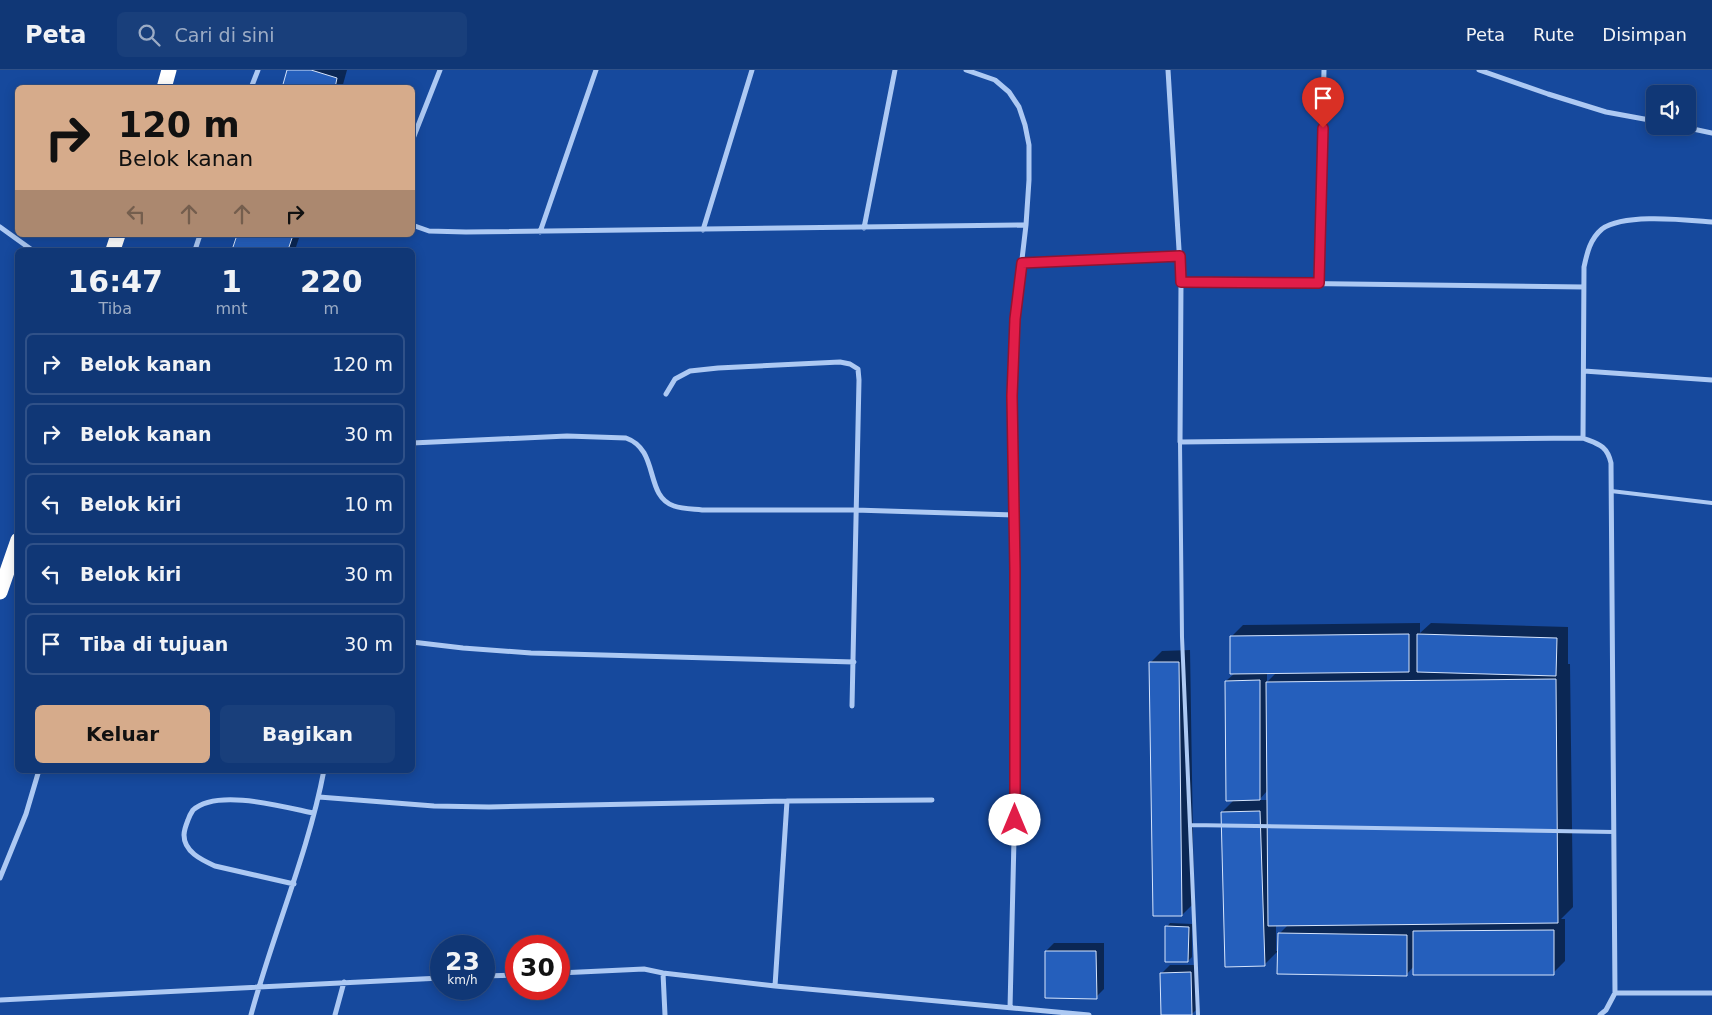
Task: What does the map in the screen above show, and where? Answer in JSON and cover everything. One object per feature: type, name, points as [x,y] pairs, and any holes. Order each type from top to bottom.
[{"type":"highway","points":[[165,85],[169,70]]},
{"type":"highway","points":[[0,592],[10,572],[15,552]]},
{"type":"street","points":[[252,85],[258,70]]},
{"type":"street","points":[[415,134],[440,70]]},
{"type":"street","points":[[540,232],[596,70]]},
{"type":"street","points":[[704,230],[752,70]]},
{"type":"street","points":[[864,228],[895,70]]},
{"type":"street","points":[[966,70],[995,80],[1009,92],[1019,107],[1025,125],[1028,145],[1029,180],[1026,225],[1015,319],[1012,386],[1015,820],[1010,1008]]},
{"type":"street","points":[[1168,70],[1181,282],[1180,442],[1583,438],[1601,445],[1609,453],[1612,462],[1615,993],[1606,1010],[1600,1015]]},
{"type":"street","points":[[1319,283],[1324,70]]},
{"type":"street","points":[[1479,70],[1606,112],[1646,120]]},
{"type":"street","points":[[1696,130],[1712,133]]},
{"type":"street","points":[[1583,438],[1584,267],[1587,251],[1592,240],[1602,229],[1631,220],[1662,219],[1712,222]]},
{"type":"street","points":[[415,226],[429,231],[540,232],[1026,225]]},
{"type":"street","points":[[0,227],[29,248]]},
{"type":"street","points":[[1022,263],[1180,256]]},
{"type":"street","points":[[1181,282],[1584,287]]},
{"type":"street","points":[[666,394],[675,379],[690,371],[840,362],[850,364],[858,369],[852,706]]},
{"type":"street","points":[[1584,371],[1712,380]]},
{"type":"street","points":[[415,443],[567,436],[626,438],[634,441],[643,450],[659,495],[673,506],[702,510],[855,510],[1014,515]]},
{"type":"street","points":[[415,642],[464,648],[531,652],[854,662]]},
{"type":"street","points":[[0,878],[26,814],[39,773]]},
{"type":"street","points":[[251,1015],[294,884],[319,797],[323,773]]},
{"type":"street","points":[[319,797],[434,806],[489,807],[932,800]]},
{"type":"street","points":[[294,884],[230,870],[202,860],[186,845],[185,825],[192,811],[202,804],[216,800],[257,802],[313,813]]},
{"type":"street","points":[[775,986],[787,801]]},
{"type":"street","points":[[570,972],[644,969],[663,973],[775,986],[1089,1015]]},
{"type":"street","points":[[663,973],[665,1015]]},
{"type":"street","points":[[0,1000],[430,978]]},
{"type":"street","points":[[335,1015],[344,982]]},
{"type":"street","points":[[1615,993],[1712,993]]},
{"type":"lane","points":[[1180,442],[1182,636],[1198,1015]]},
{"type":"lane","points":[[1611,491],[1712,503]]},
{"type":"lane","points":[[1190,825],[1614,832]]},
{"type":"building","points":[[287,70],[311,70],[337,78],[336,85],[283,85]]},
{"type":"building","points":[[236,237],[292,237],[289,248],[233,248]]},
{"type":"building","points":[[1409,634],[1409,672],[1230,674],[1230,636]]},
{"type":"building","points":[[1417,634],[1557,638],[1556,676],[1417,672]]},
{"type":"building","points":[[1149,662],[1179,662],[1182,916],[1153,916]]},
{"type":"building","points":[[1556,679],[1558,923],[1268,926],[1266,682]]},
{"type":"building","points":[[1260,680],[1260,800],[1226,801],[1225,681]]},
{"type":"building","points":[[1260,811],[1265,966],[1225,967],[1221,812]]},
{"type":"building","points":[[1165,926],[1189,927],[1188,962],[1165,962]]},
{"type":"building","points":[[1554,930],[1554,975],[1413,975],[1413,931]]},
{"type":"building","points":[[1278,933],[1407,935],[1407,976],[1277,974]]},
{"type":"building","points":[[1045,951],[1096,951],[1097,999],[1045,998]]},
{"type":"building","points":[[1191,972],[1192,1015],[1161,1015],[1160,973]]},
{"type":"route","points":[[1015,820],[1014,709],[1016,646],[1012,396],[1015,319],[1022,263],[1180,256],[1181,282],[1319,283],[1323,128]]}]
